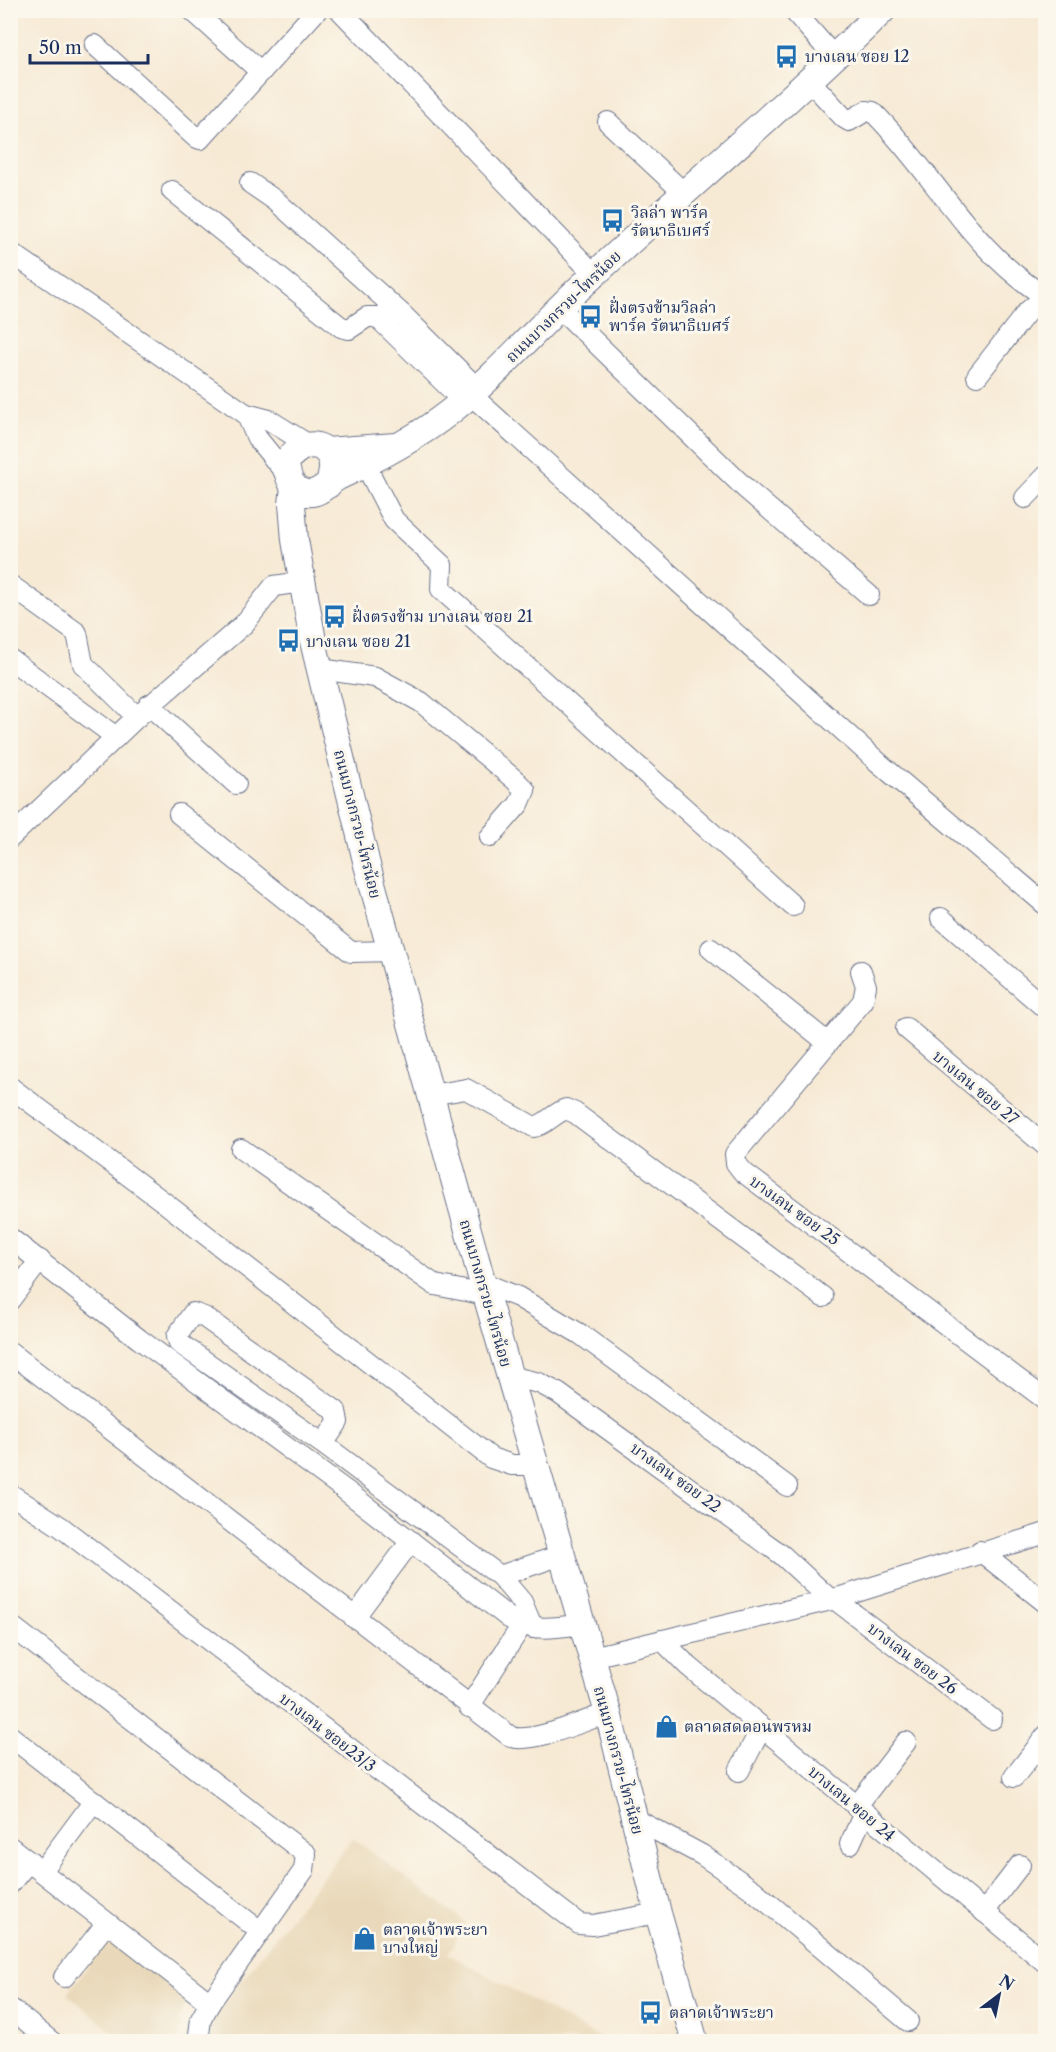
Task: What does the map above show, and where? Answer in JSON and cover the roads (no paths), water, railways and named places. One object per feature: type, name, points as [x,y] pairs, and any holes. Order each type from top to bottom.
[{"type":"main road","name":"ถนนบางกรวย-ไทรน้อย","points":[[695,2042],[658,1913],[608,1713],[484,1289],[367,865],[320,669],[302,582],[292,504],[307,484],[336,478],[366,466],[417,435],[470,394],[594,274],[810,81],[883,10]]},
{"type":"main road","name":"ถนนบางกรวย-ไทรน้อย","points":[[317,448],[396,446]]},
{"type":"main road","points":[[317,448],[332,461],[333,473],[307,484],[286,462],[294,450],[317,448]]},
{"type":"street","points":[[192,10],[261,72]]},
{"type":"street","points":[[95,45],[200,139],[317,10]]},
{"type":"street","points":[[340,10],[594,274]]},
{"type":"street","points":[[793,10],[835,58]]},
{"type":"street","points":[[810,81],[849,121],[866,111],[873,112],[937,187],[974,237],[997,261],[1046,297],[1028,312],[977,375]]},
{"type":"street","points":[[608,122],[684,193]]},
{"type":"street","points":[[250,183],[276,201],[370,285],[470,394]]},
{"type":"street","points":[[172,190],[341,327],[349,329],[367,317],[377,317],[470,394],[879,763],[1046,905]]},
{"type":"street","points":[[10,252],[246,414],[269,420],[317,448]]},
{"type":"street","points":[[560,308],[746,489],[869,595]]},
{"type":"street","points":[[246,414],[257,438],[307,484]]},
{"type":"street","points":[[366,466],[394,520],[442,565],[441,589],[793,906]]},
{"type":"street","points":[[1025,498],[1046,476]]},
{"type":"street","points":[[10,838],[143,711],[244,624],[274,586],[302,582]]},
{"type":"street","points":[[10,585],[77,633],[83,664],[236,784]]},
{"type":"street","points":[[10,659],[116,737]]},
{"type":"street","points":[[320,669],[375,677],[420,702],[514,779],[525,790],[519,804],[490,837]]},
{"type":"street","points":[[179,814],[351,952],[391,951]]},
{"type":"street","points":[[941,918],[1046,1009]]},
{"type":"street","points":[[711,949],[828,1043]]},
{"type":"street","name":"บางเลน ซอย 25","points":[[861,971],[866,986],[863,1001],[735,1154],[736,1164],[743,1172],[1046,1400]]},
{"type":"street","name":"บางเลน ซอย 27","points":[[906,1028],[1046,1146]]},
{"type":"street","points":[[10,1087],[165,1203],[491,1458],[512,1465],[535,1465]]},
{"type":"street","points":[[431,1095],[466,1089],[534,1127],[540,1126],[559,1111],[566,1109],[575,1113],[823,1297]]},
{"type":"street","points":[[241,1149],[435,1285],[484,1289],[518,1297],[580,1334],[787,1486]]},
{"type":"street","points":[[10,1238],[139,1339],[527,1627],[581,1624]]},
{"type":"street","points":[[10,1300],[40,1260]]},
{"type":"street","points":[[323,1444],[338,1422],[336,1411],[204,1317],[193,1313],[177,1336],[179,1343],[323,1444],[500,1576],[522,1602],[527,1627],[469,1707]]},
{"type":"street","points":[[10,1352],[502,1732],[520,1740],[608,1713]]},
{"type":"street","name":"บางเลน ซอย 22","points":[[509,1376],[539,1383],[558,1393],[782,1556],[832,1599]]},
{"type":"street","name":"บางเลน ซอย23/3","points":[[10,1494],[61,1527],[579,1924],[593,1925],[658,1913]]},
{"type":"street","points":[[592,1657],[832,1599],[980,1551],[1046,1533]]},
{"type":"street","points":[[354,1618],[411,1540]]},
{"type":"street","points":[[980,1551],[1046,1603]]},
{"type":"street","points":[[500,1576],[561,1555]]},
{"type":"street","name":"บางเลน ซอย 26","points":[[832,1599],[992,1719]]},
{"type":"street","points":[[10,1625],[306,1854],[304,1870],[210,2003],[201,2019],[198,2042]]},
{"type":"street","name":"บางเลน ซอย 24","points":[[662,1640],[860,1810],[1046,1963]]},
{"type":"street","points":[[739,1771],[762,1727]]},
{"type":"street","points":[[10,1736],[260,1931]]},
{"type":"street","points":[[1014,1777],[1044,1741]]},
{"type":"street","points":[[850,1844],[860,1810],[906,1742]]},
{"type":"street","points":[[10,1884],[35,1866],[94,1801]]},
{"type":"street","points":[[635,1819],[702,1855],[753,1890],[908,2021]]},
{"type":"street","points":[[10,1847],[210,2003]]},
{"type":"street","points":[[984,1912],[1020,1865]]},
{"type":"street","points":[[64,1977],[106,1924]]},
{"type":"street","points":[[10,2008],[52,2042]]},
{"type":"place","name":"บางเลน ซอย 12","points":[[787,56]]},
{"type":"place","name":"วิลล่า พาร์ค รัตนาธิเบศร์","points":[[613,221]]},
{"type":"place","name":"ฝั่งตรงข้ามวิลล่า พาร์ค รัตนาธิเบศร์","points":[[591,316]]},
{"type":"place","name":"ฝั่งตรงข้าม บางเลน ซอย 21","points":[[334,616]]},
{"type":"place","name":"บางเลน ซอย 21","points":[[288,641]]},
{"type":"place","name":"ตลาดสดดอนพรหม","points":[[666,1726]]},
{"type":"place","name":"ตลาดเจ้าพระยา บางใหญ่","points":[[365,1938]]},
{"type":"place","name":"ตลาดเจ้าพระยา","points":[[651,2012]]}]
